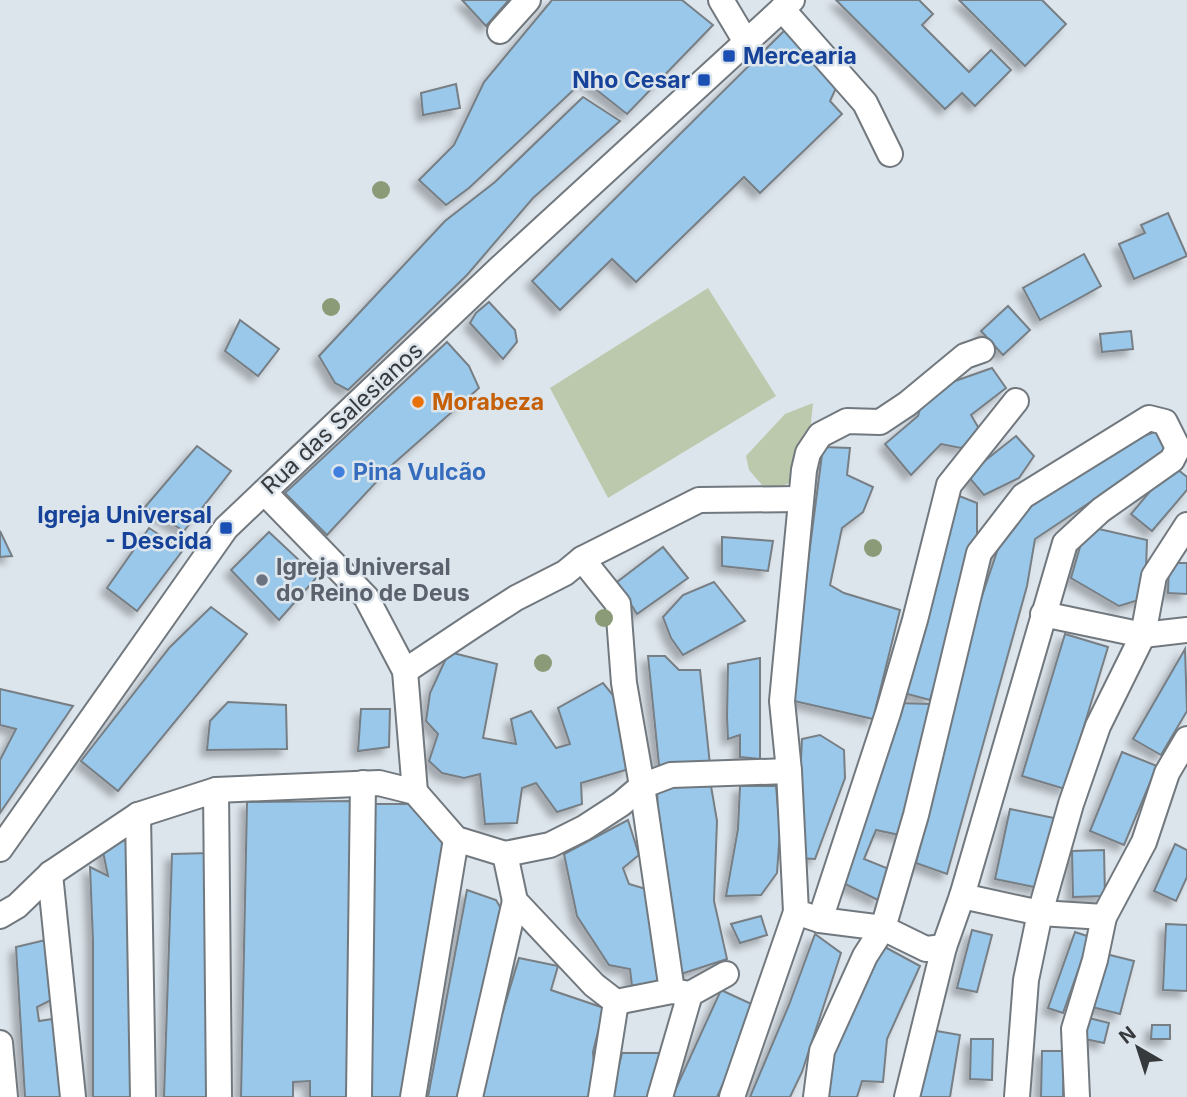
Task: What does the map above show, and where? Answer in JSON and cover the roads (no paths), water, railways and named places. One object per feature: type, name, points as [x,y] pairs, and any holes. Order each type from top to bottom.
[{"type":"street","points":[[500,31],[528,0]]},
{"type":"street","points":[[721,0],[746,42]]},
{"type":"street","points":[[787,4],[865,103],[890,154]]},
{"type":"street","name":"Rua das Salesianos","points":[[0,849],[226,528],[501,267],[787,4]]},
{"type":"street","points":[[808,916],[782,701],[801,499],[808,453],[820,435],[847,421],[880,422],[965,356],[982,350]]},
{"type":"street","points":[[732,1097],[808,916],[888,713],[949,485],[1016,401]]},
{"type":"street","points":[[816,1097],[822,1051],[866,956],[883,928],[916,815],[979,553],[1023,496],[1149,418],[1165,422],[1178,447],[1172,460],[1101,510],[1065,543],[962,896],[944,947],[907,1097]]},
{"type":"street","points":[[264,492],[366,597],[405,671],[415,792]]},
{"type":"street","points":[[405,671],[474,625],[565,573],[582,559],[699,500],[801,499]]},
{"type":"street","points":[[1017,1097],[1026,980],[1040,913],[1071,804],[1098,726],[1143,635],[1154,576],[1187,525]]},
{"type":"street","points":[[582,559],[618,604],[624,683],[681,993],[660,1097]]},
{"type":"street","points":[[1043,614],[1143,635],[1187,630]]},
{"type":"street","points":[[1077,1097],[1074,1029],[1104,917],[1144,842],[1167,773],[1187,740]]},
{"type":"street","points":[[0,916],[17,906],[50,874],[138,815],[216,790],[379,783],[415,792],[456,839],[505,854],[550,845],[584,828],[621,804],[642,786],[671,775],[789,771]]},
{"type":"street","points":[[359,1097],[363,783]]},
{"type":"street","points":[[216,790],[219,1097]]},
{"type":"street","points":[[138,815],[143,1097]]},
{"type":"street","points":[[413,1097],[456,839]]},
{"type":"street","points":[[470,1097],[515,901],[505,854]]},
{"type":"street","points":[[50,874],[73,1097]]},
{"type":"street","points":[[962,896],[1040,913],[1104,917]]},
{"type":"street","points":[[515,901],[594,985],[616,1002],[681,993],[726,974]]},
{"type":"street","points":[[808,916],[883,928],[926,949],[944,947]]},
{"type":"street","points":[[601,1097],[616,1002]]},
{"type":"street","points":[[0,1043],[5,1097]]},
{"type":"place","name":"Mercearia","points":[[729,56]]},
{"type":"place","name":"Nho Cesar","points":[[704,80]]},
{"type":"place","name":"Morabeza","points":[[418,402]]},
{"type":"place","name":"Pina Vulcão","points":[[339,472]]},
{"type":"place","name":"Igreja Universal - Descida","points":[[226,528]]},
{"type":"place","name":"Igreja Universal do Reino de Deus","points":[[262,580]]}]
